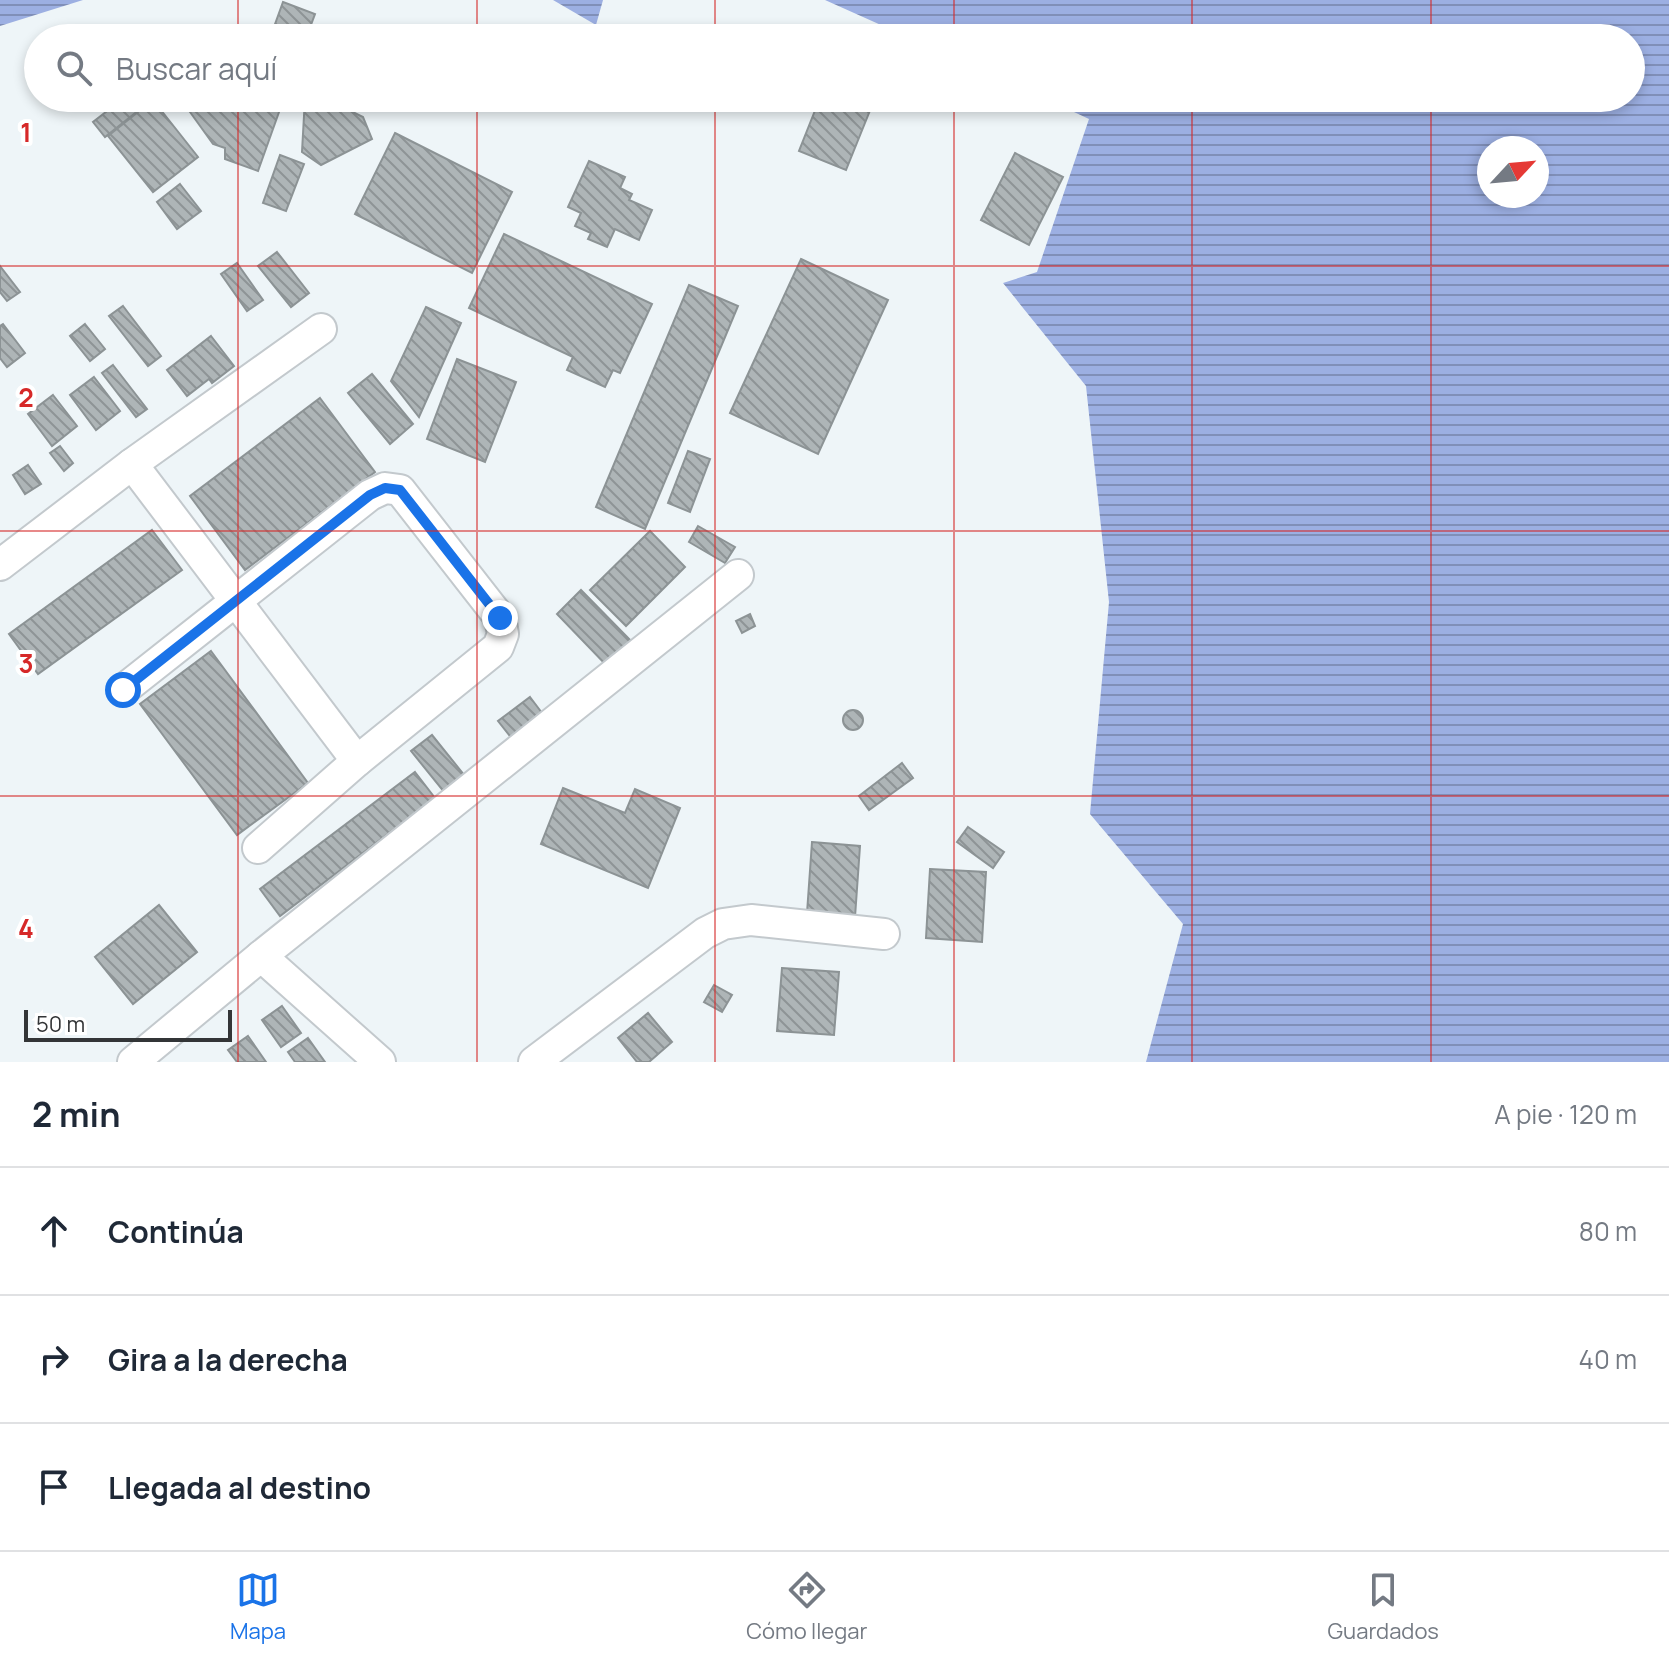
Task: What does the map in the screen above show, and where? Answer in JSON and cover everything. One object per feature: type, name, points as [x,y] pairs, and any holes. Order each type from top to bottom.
[{"type":"street","points":[[0,565],[132,464],[321,329]]},
{"type":"street","points":[[132,464],[357,761]]},
{"type":"street","points":[[123,690],[370,495],[385,488],[400,490],[500,618],[503,634],[498,647],[357,761],[258,848]]},
{"type":"street","points":[[133,1062],[738,575]]},
{"type":"street","points":[[534,1062],[705,933],[723,924],[751,920],[884,934]]},
{"type":"street","points":[[261,956],[380,1062]]},
{"type":"water","points":[[0,0],[83,0],[0,26]]},
{"type":"water","points":[[553,0],[603,0],[594,24]]},
{"type":"water","points":[[825,0],[1669,0],[1669,1062],[1146,1062],[1183,924],[1090,814],[1109,602],[1086,386],[1003,283],[1037,272],[1089,119],[1074,112],[1645,112],[1645,24],[879,24]]},
{"type":"building","points":[[283,2],[315,14],[311,24],[275,24]]},
{"type":"building","points":[[106,112],[136,112],[105,137],[93,122]]},
{"type":"building","points":[[138,112],[162,112],[198,157],[153,192],[108,136]]},
{"type":"building","points":[[190,112],[279,112],[258,171],[225,159],[225,148],[213,144]]},
{"type":"building","points":[[304,112],[353,112],[363,117],[372,139],[321,165],[302,152]]},
{"type":"building","points":[[814,112],[869,112],[846,170],[799,151]]},
{"type":"building","points":[[395,133],[512,192],[472,273],[355,214]]},
{"type":"building","points":[[1015,153],[1063,177],[1029,245],[981,220]]},
{"type":"building","points":[[280,155],[304,164],[286,211],[263,203]]},
{"type":"building","points":[[589,161],[625,177],[620,188],[632,194],[629,200],[652,210],[639,240],[615,229],[607,247],[588,239],[591,233],[575,226],[581,213],[568,207]]},
{"type":"building","points":[[180,184],[201,211],[177,229],[157,202]]},
{"type":"building","points":[[504,234],[652,304],[620,373],[613,370],[605,387],[567,370],[573,357],[469,308]]},
{"type":"building","points":[[277,252],[309,293],[291,307],[258,266]]},
{"type":"building","points":[[801,259],[888,300],[818,454],[730,413]]},
{"type":"building","points":[[237,263],[263,300],[247,311],[221,274]]},
{"type":"building","points":[[0,266],[20,292],[7,301],[0,292]]},
{"type":"building","points":[[689,285],[738,306],[645,529],[596,507]]},
{"type":"building","points":[[123,306],[161,356],[148,366],[109,316]]},
{"type":"building","points":[[426,307],[461,323],[419,417],[391,381]]},
{"type":"building","points":[[3,324],[25,353],[7,367],[0,358],[0,326]]},
{"type":"building","points":[[85,324],[105,349],[90,361],[70,336]]},
{"type":"building","points":[[211,336],[234,366],[212,383],[209,379],[187,396],[167,370]]},
{"type":"building","points":[[457,359],[516,382],[485,462],[427,439]]},
{"type":"building","points":[[113,365],[147,409],[136,417],[102,373]]},
{"type":"building","points":[[372,374],[413,424],[390,444],[348,393]]},
{"type":"building","points":[[94,377],[120,411],[96,430],[70,395]]},
{"type":"building","points":[[53,395],[77,426],[52,446],[28,414]]},
{"type":"building","points":[[320,398],[375,472],[245,570],[190,496]]},
{"type":"building","points":[[60,446],[73,463],[64,471],[50,453]]},
{"type":"building","points":[[688,451],[710,459],[690,512],[668,503]]},
{"type":"building","points":[[28,465],[41,484],[25,494],[13,475]]},
{"type":"building","points":[[698,526],[735,547],[725,563],[689,542]]},
{"type":"building","points":[[152,530],[182,570],[38,674],[9,634]]},
{"type":"building","points":[[650,531],[685,567],[626,626],[590,590]]},
{"type":"building","points":[[581,590],[636,646],[611,670],[557,614]]},
{"type":"building","points":[[750,614],[755,626],[742,633],[736,621]]},
{"type":"building","points":[[211,651],[308,783],[237,835],[140,704]]},
{"type":"building","points":[[530,697],[545,717],[513,740],[498,721]]},
{"type":"building","points":[[853,710],[860,713],[863,720],[860,727],[853,730],[846,727],[843,720],[846,713]]},
{"type":"building","points":[[432,735],[465,776],[445,793],[411,751]]},
{"type":"building","points":[[902,763],[913,778],[869,810],[859,796]]},
{"type":"building","points":[[415,772],[435,798],[280,916],[260,889]]},
{"type":"building","points":[[563,788],[625,813],[635,789],[680,808],[648,888],[541,844]]},
{"type":"building","points":[[968,827],[1004,852],[993,868],[957,842]]},
{"type":"building","points":[[812,842],[860,846],[855,917],[807,913]]},
{"type":"building","points":[[930,869],[986,872],[982,942],[926,938]]},
{"type":"building","points":[[159,905],[197,952],[133,1004],[95,957]]},
{"type":"building","points":[[782,968],[839,972],[834,1035],[777,1031]]},
{"type":"building","points":[[714,985],[732,995],[722,1012],[704,1002]]},
{"type":"building","points":[[282,1006],[301,1033],[281,1047],[262,1020]]},
{"type":"building","points":[[648,1013],[672,1042],[649,1062],[637,1062],[618,1038]]},
{"type":"building","points":[[248,1036],[266,1062],[237,1062],[228,1050]]},
{"type":"building","points":[[308,1038],[325,1062],[295,1062],[288,1052]]},
{"type":"route","points":[[123,690],[370,495],[385,488],[400,490],[500,618]]}]
